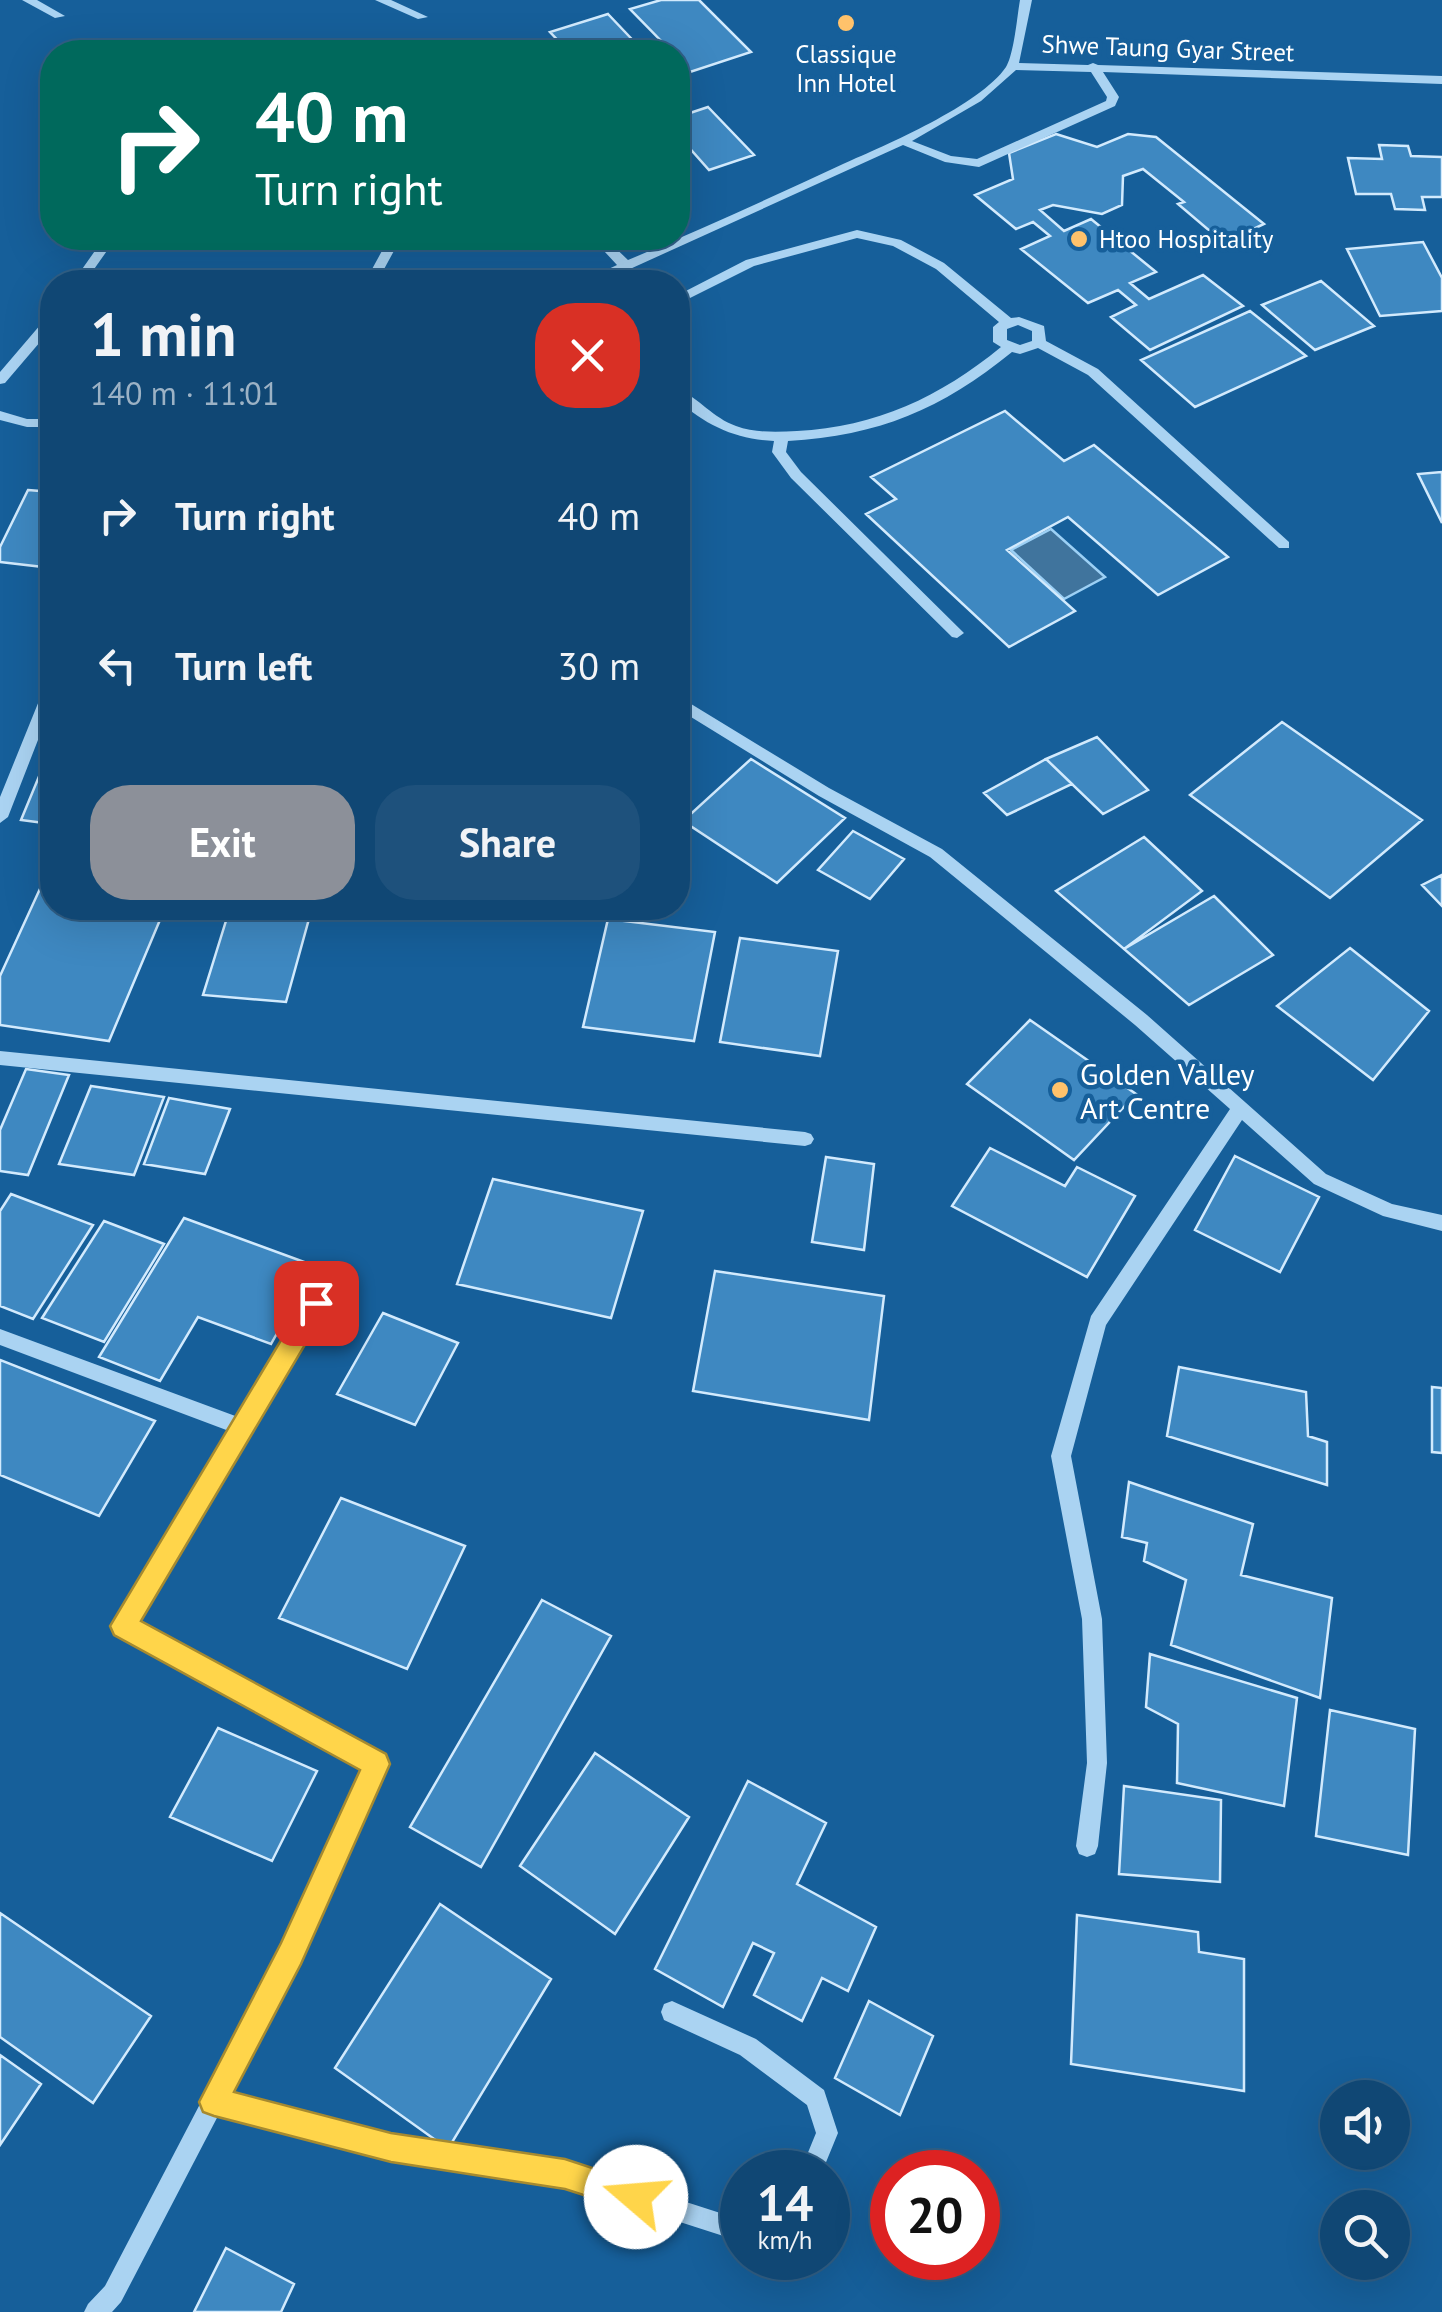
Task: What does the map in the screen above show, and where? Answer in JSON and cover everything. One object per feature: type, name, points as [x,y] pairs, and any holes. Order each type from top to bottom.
[{"type":"street","points":[[28,0],[59,16]]},
{"type":"street","points":[[381,0],[422,17]]},
{"type":"street","points":[[1013,66],[1026,0]]},
{"type":"street","name":"Shwe Taung Gyar Street","points":[[690,237],[902,141],[992,90],[1013,66],[1442,80]]},
{"type":"street","points":[[902,141],[949,159],[979,163],[1111,104],[1113,96],[1093,66]]},
{"type":"street","points":[[690,294],[750,263],[857,234],[897,243],[940,266],[1008,323]]},
{"type":"street","points":[[610,250],[626,266]]},
{"type":"street","name":"Shwe Taung Gyar Street","points":[[616,270],[661,250]]},
{"type":"street","points":[[1009,347],[998,334],[1008,323],[1020,321],[1039,329],[1039,344]]},
{"type":"street","points":[[0,380],[40,334]]},
{"type":"street","points":[[690,405],[727,430],[758,438],[844,433],[930,405],[974,377],[1009,347],[1031,348],[1039,344]]},
{"type":"street","points":[[1039,344],[1093,372],[1284,545]]},
{"type":"street","points":[[0,415],[40,423]]},
{"type":"street","points":[[782,437],[779,452],[796,475],[957,634]]},
{"type":"street","points":[[690,710],[806,782],[936,853],[1141,1020],[1320,1179],[1388,1212],[1442,1224]]},
{"type":"street","points":[[0,817],[40,716]]},
{"type":"street","points":[[0,1058],[806,1139]]},
{"type":"street","points":[[1088,1846],[1097,1763],[1092,1619],[1061,1456],[1098,1322],[1240,1108]]},
{"type":"street","points":[[96,2312],[113,2294],[291,1954],[376,1764],[124,1626],[316,1303]]},
{"type":"street","points":[[0,1337],[242,1426]]},
{"type":"street","points":[[672,2012],[748,2047],[816,2098],[827,2132],[820,2150]]},
{"type":"street","points":[[214,2102],[391,2148],[565,2174],[720,2224]]},
{"type":"water","points":[[1051,529],[1105,577],[1064,599],[1011,550]]},
{"type":"building","points":[[661,0],[699,0],[751,52],[690,72],[690,40],[660,40],[630,9]]},
{"type":"building","points":[[608,14],[633,40],[558,40],[550,32]]},
{"type":"building","points":[[708,107],[754,155],[709,170],[690,149],[690,113]]},
{"type":"building","name":"Htoo Hospitality","points":[[1056,134],[1097,147],[1128,134],[1156,137],[1264,224],[1224,243],[1178,204],[1184,202],[1143,169],[1123,176],[1122,205],[1102,214],[1053,205],[1040,210],[1064,231],[1091,219],[1156,272],[1130,283],[1149,299],[1203,275],[1243,306],[1150,350],[1111,317],[1136,305],[1118,290],[1088,303],[1021,249],[1050,236],[1033,222],[1016,229],[975,195],[1013,179],[1009,153]]},
{"type":"building","points":[[1379,145],[1408,146],[1411,156],[1442,157],[1442,197],[1422,197],[1425,210],[1395,209],[1391,194],[1356,194],[1348,158],[1382,159]]},
{"type":"building","points":[[1423,242],[1442,278],[1442,311],[1380,316],[1347,249]]},
{"type":"building","points":[[1321,281],[1374,326],[1315,350],[1262,305]]},
{"type":"building","points":[[1250,311],[1306,356],[1195,407],[1141,360]]},
{"type":"building","points":[[1005,411],[1064,461],[1094,445],[1228,557],[1158,595],[1068,517],[1007,550],[1075,611],[1009,647],[866,514],[896,499],[871,477]]},
{"type":"building","points":[[1442,472],[1442,523],[1418,474]]},
{"type":"building","points":[[28,490],[40,491],[40,567],[0,562],[0,547]]},
{"type":"building","points":[[1282,722],[1422,820],[1330,898],[1190,795]]},
{"type":"building","points":[[1097,737],[1148,790],[1103,814],[1046,759]]},
{"type":"building","points":[[751,759],[845,818],[777,883],[690,826],[690,815]]},
{"type":"building","points":[[1046,759],[1072,784],[1007,815],[984,793]]},
{"type":"building","points":[[40,774],[40,822],[21,820]]},
{"type":"building","points":[[853,831],[904,859],[870,899],[818,870]]},
{"type":"building","points":[[1144,837],[1202,891],[1124,949],[1056,891]]},
{"type":"building","points":[[1442,875],[1442,906],[1422,885]]},
{"type":"building","points":[[40,889],[40,920],[160,920],[109,1041],[0,1025],[0,976]]},
{"type":"building","points":[[1214,896],[1273,955],[1189,1005],[1124,949]]},
{"type":"building","points":[[226,920],[309,920],[286,1002],[203,995]]},
{"type":"building","points":[[608,920],[715,932],[694,1041],[583,1027]]},
{"type":"building","points":[[740,938],[838,951],[820,1056],[720,1042]]},
{"type":"building","points":[[1350,948],[1429,1011],[1373,1080],[1277,1006]]},
{"type":"building","points":[[1030,1020],[1136,1094],[1074,1160],[967,1084]]},
{"type":"building","points":[[26,1069],[69,1075],[28,1175],[0,1171],[0,1130]]},
{"type":"building","points":[[91,1086],[164,1097],[134,1175],[59,1164]]},
{"type":"building","points":[[169,1098],[230,1109],[205,1174],[144,1164]]},
{"type":"building","points":[[990,1148],[1065,1186],[1077,1167],[1135,1196],[1087,1277],[952,1206]]},
{"type":"building","points":[[1235,1156],[1319,1197],[1280,1272],[1195,1230]]},
{"type":"building","points":[[826,1157],[874,1164],[864,1250],[812,1242]]},
{"type":"building","points":[[493,1179],[643,1211],[611,1318],[457,1284]]},
{"type":"building","points":[[11,1194],[93,1225],[33,1319],[0,1306],[0,1211]]},
{"type":"building","points":[[184,1218],[315,1266],[271,1344],[198,1317],[160,1381],[99,1357]]},
{"type":"building","points":[[104,1221],[164,1244],[104,1342],[42,1318]]},
{"type":"building","points":[[715,1271],[884,1296],[869,1420],[693,1391]]},
{"type":"building","points":[[383,1313],[458,1343],[415,1425],[337,1394]]},
{"type":"building","points":[[0,1360],[155,1421],[99,1516],[0,1475]]},
{"type":"building","points":[[1179,1367],[1306,1392],[1308,1436],[1327,1442],[1327,1485],[1167,1436]]},
{"type":"building","points":[[1432,1387],[1442,1388],[1442,1453],[1432,1452]]},
{"type":"building","points":[[1129,1482],[1253,1524],[1241,1575],[1332,1598],[1320,1698],[1171,1645],[1186,1580],[1144,1561],[1147,1543],[1122,1537]]},
{"type":"building","points":[[341,1498],[465,1546],[407,1669],[279,1618]]},
{"type":"building","points":[[542,1600],[611,1636],[481,1867],[410,1827]]},
{"type":"building","points":[[1150,1654],[1297,1698],[1284,1806],[1177,1783],[1178,1724],[1146,1707]]},
{"type":"building","points":[[1330,1710],[1415,1729],[1408,1855],[1316,1836]]},
{"type":"building","points":[[218,1728],[317,1771],[272,1861],[170,1817]]},
{"type":"building","points":[[595,1753],[689,1817],[615,1934],[520,1866]]},
{"type":"building","points":[[748,1781],[826,1823],[797,1884],[876,1927],[848,1991],[822,1978],[802,2021],[754,1995],[774,1953],[753,1943],[723,2007],[655,1969]]},
{"type":"building","points":[[1124,1786],[1221,1800],[1220,1882],[1119,1874]]},
{"type":"building","points":[[440,1904],[551,1979],[448,2149],[335,2068]]},
{"type":"building","points":[[0,1913],[151,2016],[93,2103],[0,2037]]},
{"type":"building","points":[[1077,1915],[1198,1932],[1199,1952],[1244,1959],[1244,2091],[1071,2064]]},
{"type":"building","points":[[869,2001],[933,2036],[900,2115],[835,2078]]},
{"type":"building","points":[[0,2055],[41,2084],[0,2145]]},
{"type":"building","points":[[226,2248],[294,2284],[281,2312],[194,2312]]},
{"type":"place","name":"Classique Inn Hotel","points":[[846,23]]},
{"type":"place","name":"Htoo Hospitality","points":[[1079,239]]},
{"type":"place","name":"Golden Valley Art Centre","points":[[1060,1090]]},
{"type":"route","points":[[316,1303],[124,1626],[376,1764],[291,1954],[214,2102],[391,2148],[565,2174],[636,2197]]}]
